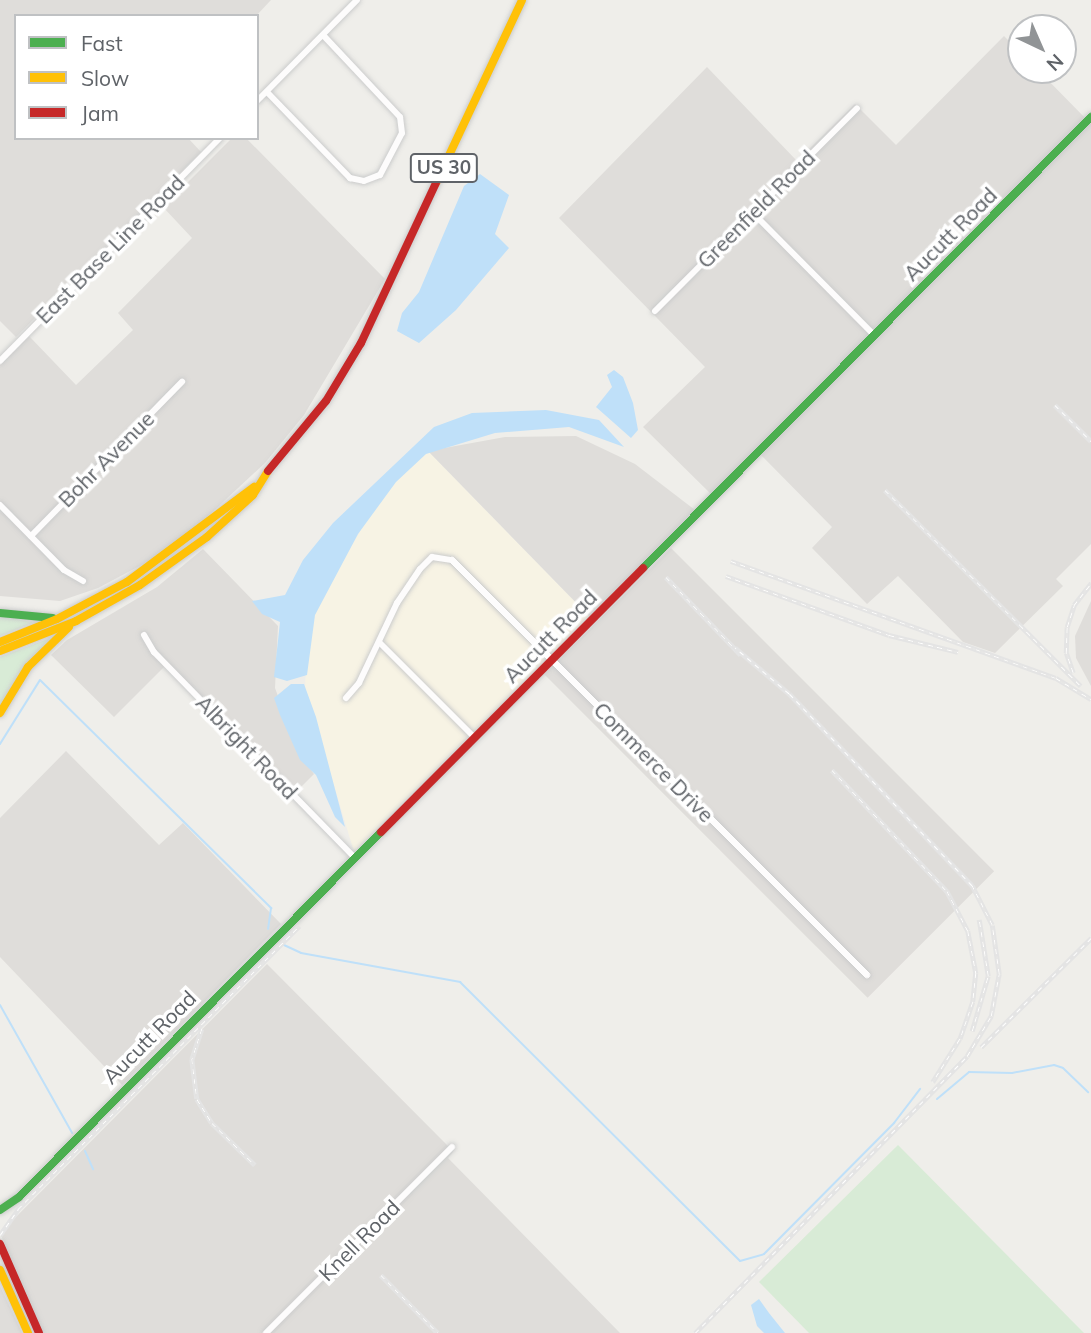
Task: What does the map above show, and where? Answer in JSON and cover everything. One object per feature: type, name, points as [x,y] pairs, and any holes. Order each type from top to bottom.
[{"type":"street","points":[[259,99],[357,0]]},
{"type":"street","name":"US 30","points":[[0,651],[76,621],[189,551],[253,495],[254,487],[320,409],[361,343],[522,0]]},
{"type":"street","points":[[267,92],[350,178],[364,181],[380,175],[402,133],[400,117],[323,35]]},
{"type":"street","name":"Greenfield Road","points":[[655,311],[857,108]]},
{"type":"street","name":"Aucutt Road","points":[[26,1187],[1091,117]]},
{"type":"street","name":"East Base Line Road","points":[[0,361],[218,140]]},
{"type":"street","points":[[753,213],[874,335]]},
{"type":"street","name":"Bohr Avenue","points":[[31,536],[182,382]]},
{"type":"street","name":"US 30","points":[[0,642],[57,619],[156,563],[245,489],[254,487]]},
{"type":"street","points":[[0,505],[64,570],[83,581]]},
{"type":"street","name":"Commerce Drive","points":[[379,642],[401,598],[421,569],[437,556],[452,560],[867,975]]},
{"type":"street","points":[[0,613],[57,619]]},
{"type":"street","points":[[0,713],[27,667],[76,621]]},
{"type":"street","name":"Albright Road","points":[[144,635],[154,652],[354,856]]},
{"type":"street","points":[[346,698],[359,683],[379,642],[474,737]]},
{"type":"street","name":"Knell Road","points":[[266,1333],[452,1147]]},
{"type":"street","points":[[0,1203],[26,1187]]},
{"type":"street","points":[[0,1210],[26,1187]]},
{"type":"street","points":[[0,1244],[40,1333]]},
{"type":"street","points":[[0,1270],[28,1333]]},
{"type":"shaded area","points":[[0,0],[271,0],[258,14],[14,14],[14,140],[190,140],[201,152],[16,337],[0,321]]},
{"type":"shaded area","points":[[1004,36],[1007,39],[1007,84],[1052,84],[1091,124],[1091,544],[1056,579],[1063,586],[995,653],[963,642],[898,576],[867,604],[812,548],[832,527],[761,455],[717,500],[643,427],[705,367],[559,218],[707,67],[797,161],[855,104],[896,145]]},
{"type":"shaded area","points":[[230,140],[248,140],[385,279],[304,415],[265,463],[194,529],[147,562],[98,588],[60,601],[0,596],[0,365],[29,336],[76,385],[133,330],[118,313],[192,238],[163,207]]},
{"type":"shaded area","points":[[576,436],[635,464],[695,510],[590,617],[428,451],[505,437]]},
{"type":"shaded area","points":[[428,451],[590,617],[354,852],[305,689],[308,619],[384,491]]},
{"type":"shaded area","points":[[671,548],[994,871],[868,998],[544,675]]},
{"type":"shaded area","points":[[203,549],[278,626],[275,688],[299,753],[314,774],[295,793],[168,663],[114,717],[51,655],[67,640],[157,587]]},
{"type":"shaded area","points":[[1091,601],[1091,686],[1076,658],[1075,636]]},
{"type":"shaded area","points":[[66,751],[159,845],[183,823],[281,924],[122,1085],[0,957],[0,818]]},
{"type":"shaded area","points":[[267,964],[447,1145],[453,1152],[448,1158],[620,1333],[43,1333],[0,1233]]},
{"type":"shaded area","points":[[0,1286],[22,1333],[0,1333]]},
{"type":"green space","points":[[0,616],[32,622],[32,623],[0,636]]},
{"type":"green space","points":[[53,637],[0,707],[0,657]]},
{"type":"green space","points":[[898,1145],[1084,1333],[809,1333],[759,1282]]},
{"type":"water","points":[[480,174],[509,195],[495,234],[509,248],[456,310],[419,343],[397,331],[402,313],[419,292],[464,186]]},
{"type":"water","points":[[614,370],[623,377],[633,403],[638,430],[631,438],[596,407],[612,387],[607,375]]},
{"type":"water","points":[[546,410],[599,420],[624,447],[569,427],[495,433],[426,454],[396,482],[358,534],[315,615],[307,675],[287,681],[274,677],[280,622],[262,614],[252,601],[285,595],[303,560],[333,523],[434,427],[472,413]]},
{"type":"water","points":[[291,684],[304,684],[316,717],[345,827],[335,817],[316,775],[300,760],[280,715],[274,698]]},
{"type":"water","points":[[759,1299],[785,1333],[764,1333],[757,1326],[751,1305]]},
{"type":"waterway","points":[[0,744],[40,680],[271,908],[268,929]]},
{"type":"waterway","points":[[284,945],[301,953],[460,982],[740,1261],[764,1254],[894,1123],[920,1089]]},
{"type":"waterway","points":[[0,1005],[72,1133]]},
{"type":"waterway","points":[[937,1099],[969,1072],[1012,1073],[1054,1065],[1063,1068],[1088,1092]]},
{"type":"waterway","points":[[85,1151],[93,1169]]},
{"type":"railway","points":[[1055,405],[1091,441]]},
{"type":"railway","points":[[885,490],[1081,686]]},
{"type":"railway","points":[[731,561],[1056,678],[1091,699]]},
{"type":"railway","points":[[726,576],[889,635],[958,652]]},
{"type":"railway","points":[[666,577],[741,655]]},
{"type":"railway","points":[[1073,673],[1066,653],[1067,627],[1074,605],[1091,583]]},
{"type":"railway","points":[[695,1333],[967,1056],[991,1016],[999,974],[992,925],[972,886],[789,694],[735,648]]},
{"type":"railway","points":[[832,770],[947,891],[968,931],[976,973],[973,1002],[960,1039],[933,1082]]},
{"type":"railway","points":[[972,1031],[988,976],[979,920]]},
{"type":"railway","points":[[0,1235],[18,1209],[299,926]]},
{"type":"railway","points":[[981,1047],[1091,938]]},
{"type":"railway","points":[[202,1029],[192,1059],[197,1099],[212,1123],[255,1165]]},
{"type":"railway","points":[[381,1275],[438,1333]]},
{"type":"traffic: fast","points":[[643,568],[1091,117]]},
{"type":"traffic: fast","points":[[0,613],[53,618]]},
{"type":"traffic: fast","points":[[0,1210],[19,1197],[381,832]]},
{"type":"traffic: slow","points":[[436,183],[522,0]]},
{"type":"traffic: slow","points":[[0,651],[76,621],[140,585],[207,537],[253,495],[268,471]]},
{"type":"traffic: slow","points":[[0,642],[57,619],[127,582],[254,487]]},
{"type":"traffic: slow","points":[[0,713],[28,667],[69,627]]},
{"type":"traffic: slow","points":[[0,1270],[28,1333]]},
{"type":"traffic: jam","points":[[268,471],[326,401],[361,343],[436,183]]},
{"type":"traffic: jam","points":[[381,832],[643,568]]},
{"type":"traffic: jam","points":[[0,1244],[39,1333]]}]
